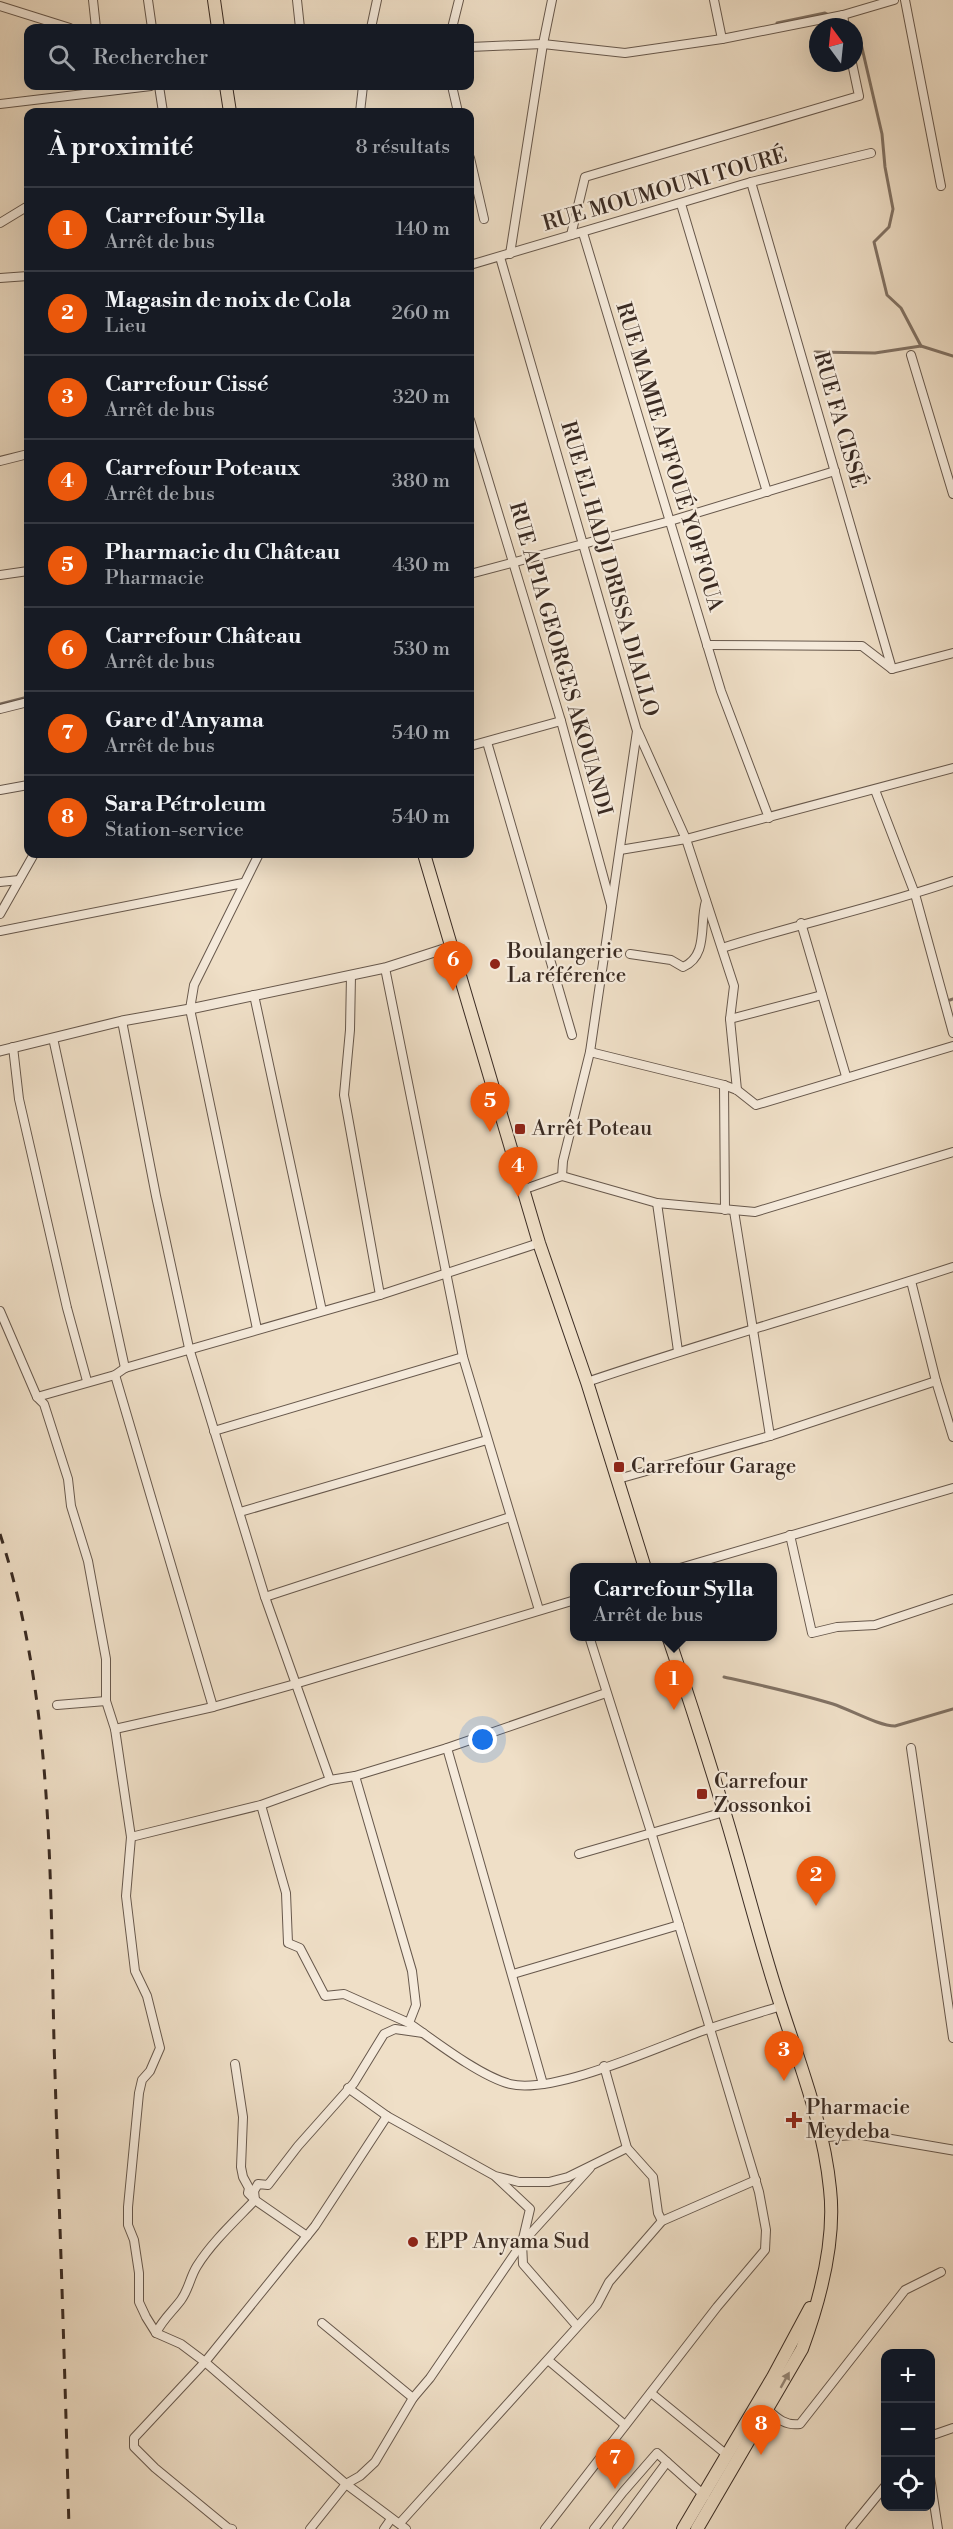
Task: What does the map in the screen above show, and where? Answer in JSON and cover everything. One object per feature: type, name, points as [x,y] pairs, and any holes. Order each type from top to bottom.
[{"type":"main road","points":[[214,0],[217,24]]},
{"type":"main road","points":[[227,90],[229,108]]},
{"type":"main road","points":[[425,858],[450,947],[525,1189],[539,1243],[618,1479],[643,1563]]},
{"type":"main road","points":[[670,1641],[724,1812],[821,2137],[830,2190],[831,2214],[830,2241],[820,2288],[802,2349],[768,2410],[708,2499],[683,2529]]},
{"type":"main road","points":[[697,2529],[727,2455],[773,2377],[820,2288]]},
{"type":"street","points":[[93,0],[96,24]]},
{"type":"street","points":[[148,0],[151,24]]},
{"type":"street","points":[[297,0],[300,24]]},
{"type":"street","points":[[372,24],[376,0]]},
{"type":"street","points":[[453,24],[459,0]]},
{"type":"street","points":[[510,254],[552,0]]},
{"type":"street","points":[[714,0],[722,39]]},
{"type":"street","points":[[474,47],[543,44],[625,53],[722,39],[843,15],[894,0]]},
{"type":"street","points":[[905,0],[942,186]]},
{"type":"street","points":[[0,6],[57,24]]},
{"type":"street","points":[[571,235],[585,177],[859,96],[854,72]]},
{"type":"street","points":[[0,104],[117,90]]},
{"type":"street","points":[[160,90],[162,108]]},
{"type":"street","points":[[360,108],[363,90]]},
{"type":"street","points":[[453,90],[457,108]]},
{"type":"street","name":"RUE MOUMOUNI TOURÉ","points":[[474,265],[751,182],[871,153]]},
{"type":"street","points":[[474,175],[484,219]]},
{"type":"street","name":"RUE FA CISSÉ","points":[[751,182],[892,669]]},
{"type":"street","points":[[681,204],[767,492]]},
{"type":"street","points":[[0,223],[24,208]]},
{"type":"street","name":"RUE MAMIE AFFOUÉ YOFFOUA","points":[[583,233],[721,691],[769,818]]},
{"type":"street","name":"RUE EL HADJ DRISSA DIALLO","points":[[500,257],[637,731],[590,1052],[563,1161],[562,1176]]},
{"type":"street","points":[[0,278],[24,276]]},
{"type":"street","points":[[911,356],[953,494]]},
{"type":"street","name":"RUE APIA GEORGES AKOUANDI","points":[[474,433],[561,721],[612,910]]},
{"type":"street","points":[[0,461],[24,455]]},
{"type":"street","points":[[474,573],[670,521],[835,471]]},
{"type":"street","points":[[0,575],[24,572]]},
{"type":"street","points":[[707,645],[862,646],[892,669],[953,653]]},
{"type":"street","points":[[0,709],[24,703]]},
{"type":"street","points":[[474,745],[561,721]]},
{"type":"street","points":[[637,731],[686,839],[734,986],[730,1019],[737,1090]]},
{"type":"street","points":[[487,741],[572,1035]]},
{"type":"street","points":[[620,850],[686,839],[953,768]]},
{"type":"street","points":[[0,790],[24,786]]},
{"type":"street","points":[[875,790],[915,894],[949,1005],[953,1033]]},
{"type":"street","points":[[0,914],[32,858]]},
{"type":"street","points":[[256,1329],[190,1009],[194,985],[257,858]]},
{"type":"street","points":[[0,882],[19,880]]},
{"type":"street","points":[[722,948],[801,923],[915,894],[953,880]]},
{"type":"street","points":[[0,931],[243,883]]},
{"type":"street","points":[[630,954],[671,960],[683,967],[690,964],[701,946],[702,913],[706,901]]},
{"type":"street","points":[[801,923],[846,1076]]},
{"type":"street","points":[[0,1051],[122,1021],[385,968],[450,947]]},
{"type":"street","points":[[385,968],[462,1357],[539,1610]]},
{"type":"street","points":[[351,975],[350,1030],[344,1095],[380,1295]]},
{"type":"street","points":[[254,995],[322,1311]]},
{"type":"street","points":[[730,1019],[822,995]]},
{"type":"street","points":[[122,1021],[156,1196],[189,1348],[265,1597],[330,1780]]},
{"type":"street","points":[[53,1038],[125,1368]]},
{"type":"street","points":[[590,1052],[724,1085],[737,1090],[756,1105],[846,1076],[953,1046]]},
{"type":"street","points":[[13,1047],[19,1100],[67,1308],[87,1381]]},
{"type":"street","points":[[724,1085],[725,1210]]},
{"type":"street","points":[[525,1189],[562,1176],[657,1203],[755,1212],[953,1152]]},
{"type":"street","points":[[657,1203],[678,1351]]},
{"type":"street","points":[[734,1211],[770,1436]]},
{"type":"street","points":[[37,1397],[87,1381],[115,1375],[125,1368],[189,1348],[380,1295],[539,1243]]},
{"type":"street","points":[[586,1382],[678,1351],[953,1267]]},
{"type":"street","points":[[911,1281],[936,1381],[953,1437]]},
{"type":"street","points":[[0,1311],[37,1397],[44,1404],[68,1479],[71,1506],[88,1561],[106,1659],[106,1701],[115,1730],[131,1838],[126,1896],[135,1971],[147,1996],[160,2048],[150,2071],[142,2080],[139,2093],[128,2225],[134,2240],[139,2273],[139,2301],[156,2333],[181,2344],[205,2362],[346,2484],[406,2529]]},
{"type":"street","points":[[214,1431],[462,1357]]},
{"type":"street","points":[[115,1375],[213,1707]]},
{"type":"street","points":[[618,1479],[770,1436],[936,1381]]},
{"type":"street","points":[[240,1512],[487,1440]]},
{"type":"street","points":[[697,1563],[953,1488]]},
{"type":"street","points":[[265,1597],[510,1517]]},
{"type":"street","points":[[790,1535],[812,1633],[837,1627],[874,1625],[953,1599]]},
{"type":"street","points":[[115,1730],[213,1707],[296,1684],[570,1601]]},
{"type":"street","points":[[545,2529],[717,2307],[765,2250],[764,2211],[756,2180],[590,1641]]},
{"type":"street","points":[[131,1838],[261,1806],[330,1780],[355,1776],[447,1748],[606,1693]]},
{"type":"street","points":[[57,1705],[106,1701]]},
{"type":"street","points":[[447,1748],[543,2084]]},
{"type":"street","points":[[911,1748],[953,2038]]},
{"type":"street","points":[[355,1776],[412,1971],[416,2005],[409,2023]]},
{"type":"street","points":[[261,1806],[286,1893],[288,1943],[300,1948],[325,1996],[344,1994],[409,2023],[487,2076],[512,2084],[543,2084],[604,2066],[781,2006]]},
{"type":"street","points":[[579,1854],[724,1812]]},
{"type":"street","points":[[513,1974],[679,1925]]},
{"type":"street","points":[[255,2200],[254,2191],[258,2184],[268,2185],[298,2146],[354,2083],[387,2031],[395,2029],[423,2033]]},
{"type":"street","points":[[235,2064],[243,2118],[243,2177],[249,2188],[248,2193],[307,2236]]},
{"type":"street","points":[[604,2066],[627,2148],[653,2177],[658,2213],[662,2221]]},
{"type":"street","points":[[348,2088],[387,2116],[495,2176],[530,2209],[522,2243],[523,2264],[577,2326]]},
{"type":"street","points":[[232,2529],[155,2468],[138,2451],[133,2442],[137,2433],[205,2362],[307,2236],[387,2116]]},
{"type":"street","points":[[821,2137],[859,2134],[953,2150]]},
{"type":"street","points":[[495,2176],[519,2182],[549,2182],[590,2168],[627,2148]]},
{"type":"street","points":[[310,2529],[346,2484],[360,2476],[375,2462],[413,2398],[430,2378],[522,2243],[590,2168]]},
{"type":"street","points":[[384,2529],[396,2521],[548,2360],[597,2305],[609,2282],[662,2221],[756,2180]]},
{"type":"street","points":[[156,2333],[163,2318],[182,2299],[191,2283],[195,2268],[255,2200]]},
{"type":"street","points":[[768,2410],[781,2421],[792,2425],[800,2424],[905,2290],[941,2272]]},
{"type":"street","points":[[322,2323],[413,2398]]},
{"type":"street","points":[[548,2360],[625,2425]]},
{"type":"street","points":[[651,2393],[727,2455]]},
{"type":"street","points":[[935,2434],[952,2429]]},
{"type":"street","points":[[594,2529],[657,2454],[708,2499]]},
{"type":"street","points":[[617,2529],[667,2462]]},
{"type":"street","points":[[850,2529],[881,2490]]},
{"type":"street","points":[[935,2510],[938,2529]]},
{"type":"waterway","points":[[777,23],[825,13],[831,16]]},
{"type":"waterway","points":[[863,52],[882,134],[885,167],[893,209],[889,227],[874,242],[887,295],[901,308],[921,346]]},
{"type":"waterway","points":[[815,352],[875,353],[921,346],[953,356]]},
{"type":"waterway","points":[[0,704],[24,698]]},
{"type":"waterway","points":[[724,1677],[833,1704],[873,1721],[895,1726],[953,1709]]},
{"type":"railway","points":[[0,1534],[17,1596],[30,1658],[45,1785],[49,1850],[69,2529]]},
{"type":"place","name":"Boulangerie La référence","points":[[495,964]]},
{"type":"place","name":"Carrefour Château","points":[[453,991]]},
{"type":"place","name":"Arrêt Poteau","points":[[520,1129]]},
{"type":"place","name":"Pharmacie du Château","points":[[490,1132]]},
{"type":"place","name":"Carrefour Poteaux","points":[[518,1197]]},
{"type":"place","name":"Carrefour Garage","points":[[619,1467]]},
{"type":"place","name":"Carrefour Sylla","points":[[674,1710]]},
{"type":"place","name":"Carrefour Zossonkoi","points":[[702,1794]]},
{"type":"place","name":"Magasin de noix de Cola","points":[[816,1906]]},
{"type":"place","name":"Carrefour Cissé","points":[[784,2081]]},
{"type":"place","name":"Pharmacie Meydeba","points":[[794,2120]]},
{"type":"place","name":"EPP Anyama Sud","points":[[413,2242]]},
{"type":"place","name":"Sara Pétroleum","points":[[761,2455]]},
{"type":"place","name":"Gare d'Anyama","points":[[615,2489]]}]
